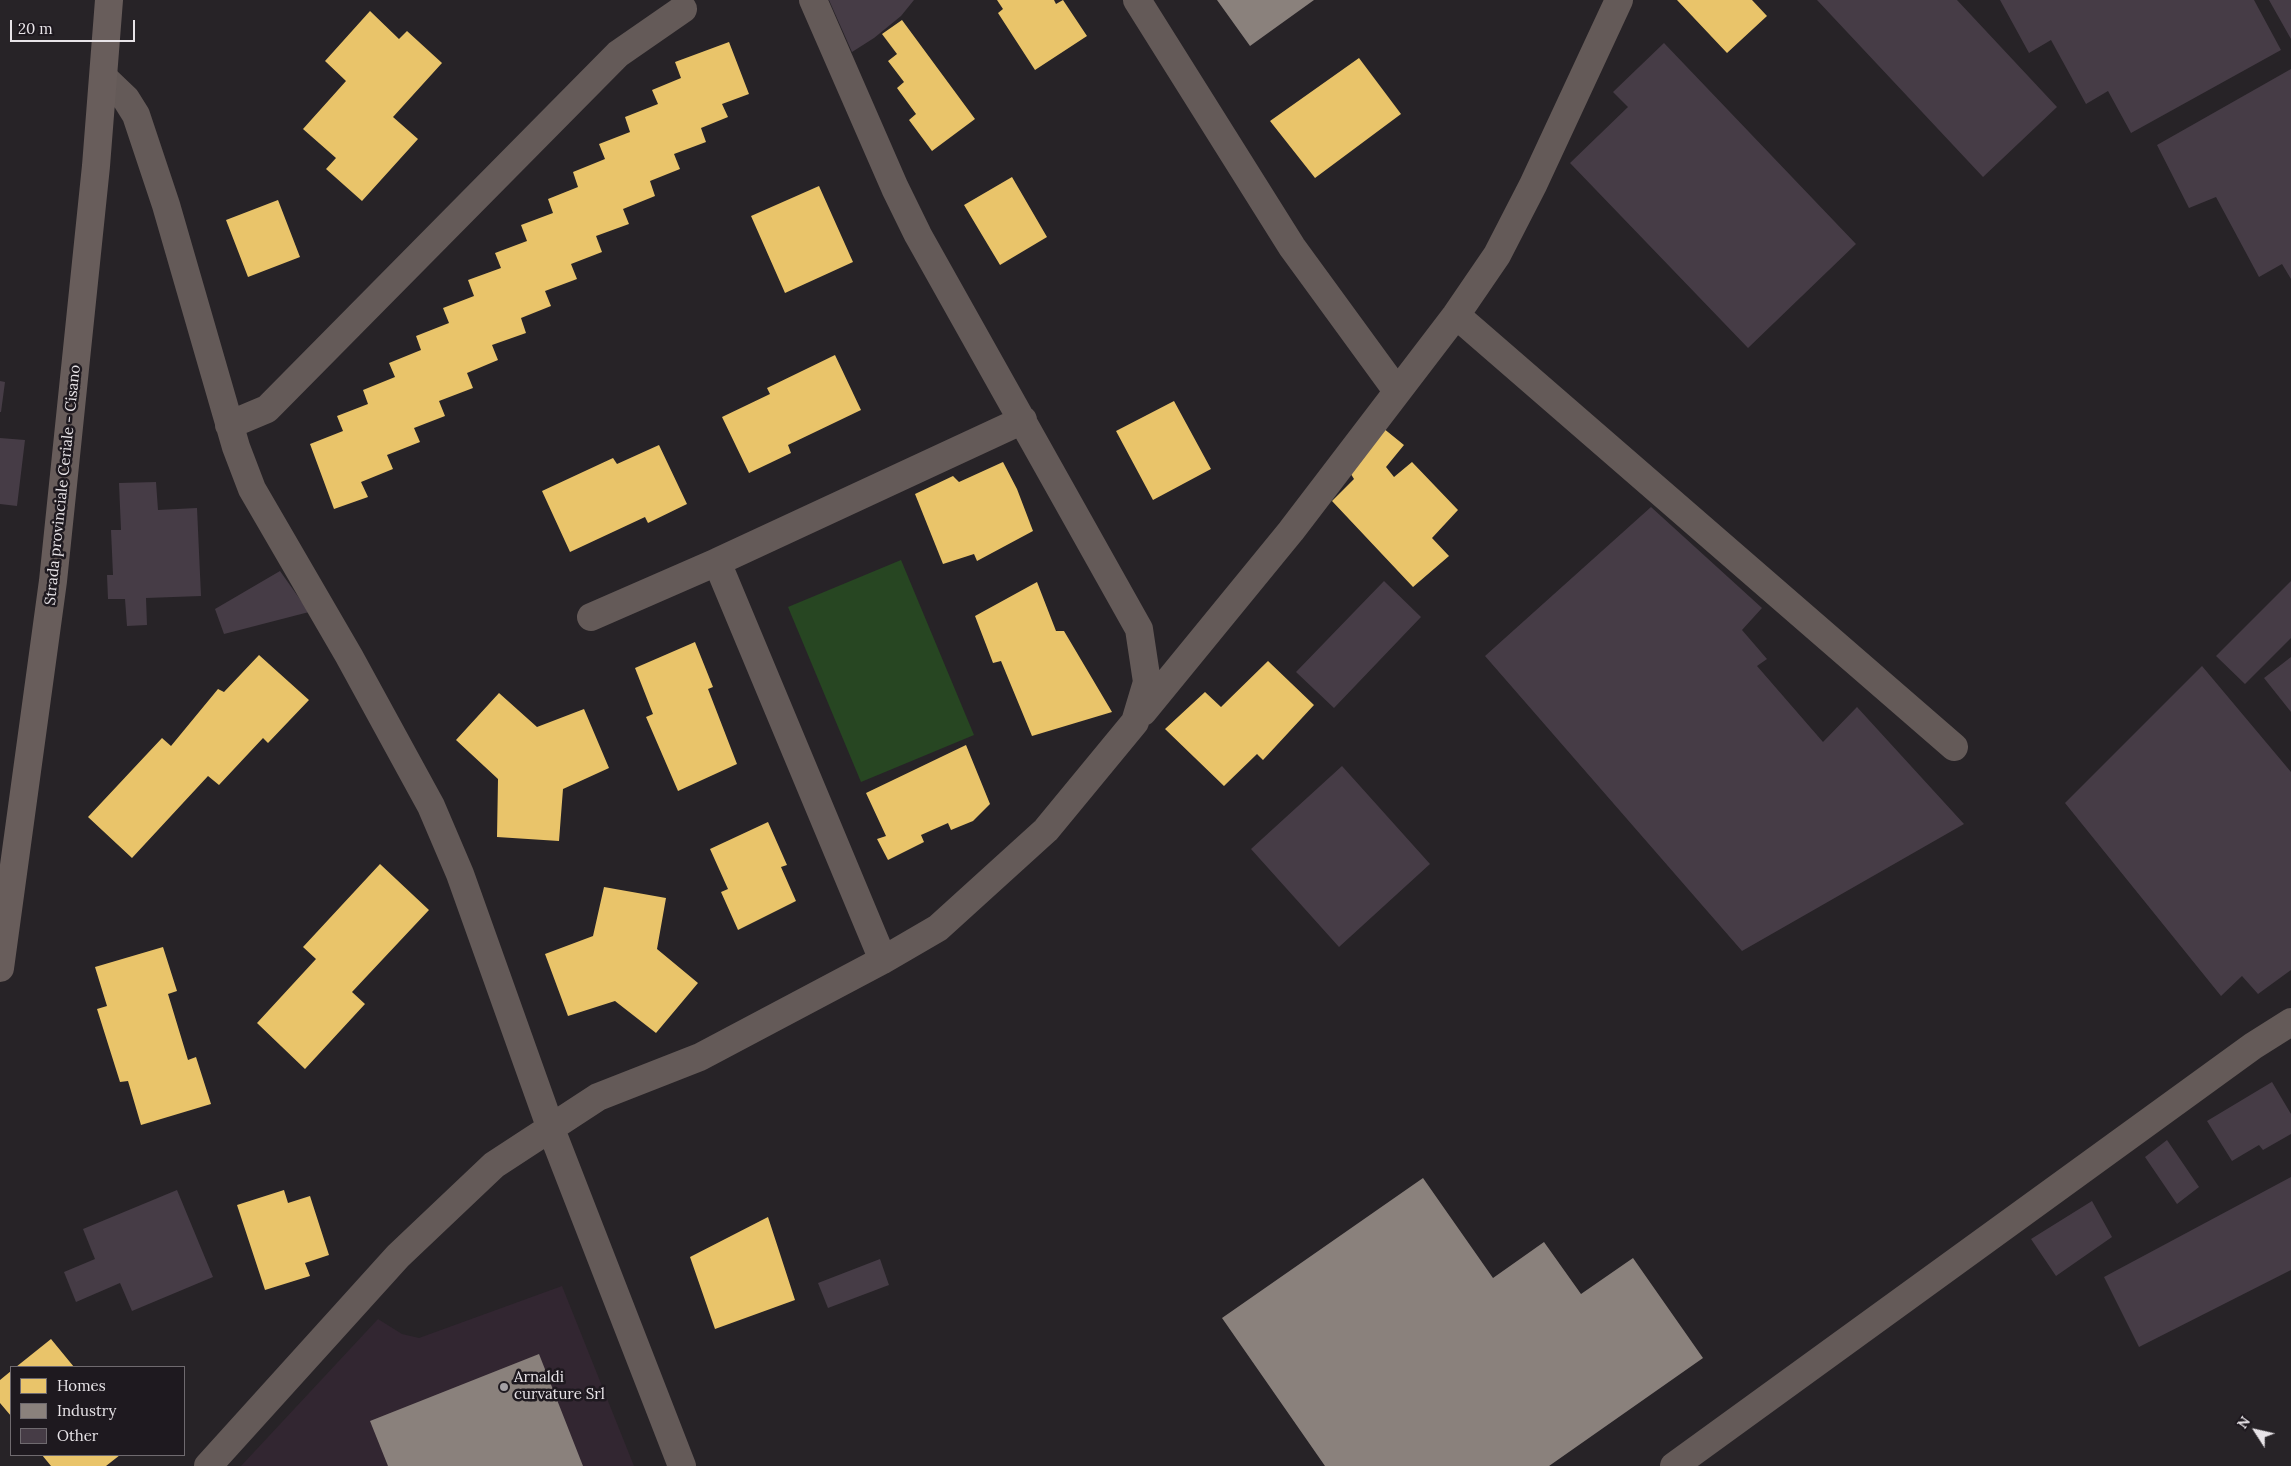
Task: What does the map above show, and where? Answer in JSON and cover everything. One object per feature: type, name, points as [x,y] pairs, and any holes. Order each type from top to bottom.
[{"type":"main road","name":"Strada provinciale Ceriale - Cisano","points":[[0,968],[53,581],[104,78],[109,0]]},
{"type":"street","points":[[813,0],[895,188],[918,235],[1139,629],[1148,682],[1135,722]]},
{"type":"street","points":[[1137,0],[1292,247],[1397,392]]},
{"type":"street","points":[[208,1466],[398,1256],[494,1165],[598,1097],[700,1057],[883,960],[938,928],[1046,830],[1291,531],[1456,315],[1498,255],[1533,185],[1619,0]]},
{"type":"street","points":[[229,425],[267,409],[371,306],[618,54],[683,8]]},
{"type":"street","points":[[104,78],[126,99],[136,115],[166,204],[229,425],[252,489],[349,656],[431,806],[460,874],[551,1129],[682,1466]]},
{"type":"street","points":[[1456,315],[1954,747]]},
{"type":"street","points":[[591,617],[717,562],[1023,420]]},
{"type":"street","points":[[717,562],[883,960]]},
{"type":"street","points":[[1674,1466],[2253,1046],[2291,1022]]},
{"type":"shaded area","points":[[562,1286],[634,1466],[241,1466],[378,1319],[402,1334],[419,1338]]},
{"type":"green space","points":[[901,560],[974,735],[861,782],[788,607]]},
{"type":"building: Homes","points":[[997,0],[1054,0],[1056,4],[1063,0],[1087,36],[1035,70],[998,13],[1003,9]]},
{"type":"building: Homes","points":[[1677,0],[1752,0],[1767,16],[1727,53]]},
{"type":"building: Homes","points":[[370,11],[399,39],[407,31],[442,63],[393,117],[418,139],[362,201],[326,169],[336,158],[303,129],[346,81],[325,61]]},
{"type":"building: Homes","points":[[902,20],[975,119],[932,151],[909,120],[916,114],[897,88],[904,82],[888,61],[897,54],[882,34]]},
{"type":"building: Homes","points":[[729,42],[749,94],[722,104],[728,117],[701,128],[706,142],[674,154],[680,169],[650,181],[655,196],[623,209],[629,224],[596,236],[602,252],[571,264],[577,279],[545,291],[551,306],[521,318],[526,333],[492,345],[498,360],[467,373],[473,388],[439,401],[445,416],[414,428],[420,442],[387,455],[393,469],[361,482],[368,497],[334,509],[310,444],[343,431],[337,416],[368,404],[363,390],[395,377],[389,363],[421,350],[416,336],[449,323],[443,308],[474,296],[468,280],[501,268],[495,253],[527,241],[521,225],[553,213],[548,199],[578,187],[573,172],[605,159],[599,144],[630,132],[625,117],[658,104],[652,90],[681,78],[675,62]]},
{"type":"building: Homes","points":[[1359,58],[1401,114],[1315,178],[1270,121]]},
{"type":"building: Homes","points":[[1012,177],[1047,237],[1000,265],[964,205]]},
{"type":"building: Homes","points":[[819,186],[853,262],[785,293],[751,216]]},
{"type":"building: Homes","points":[[278,200],[300,257],[248,277],[226,220]]},
{"type":"building: Homes","points":[[835,355],[861,410],[788,445],[791,453],[749,473],[722,417],[770,394],[767,388]]},
{"type":"building: Homes","points":[[1174,401],[1211,469],[1153,500],[1116,431]]},
{"type":"building: Homes","points":[[1383,428],[1404,445],[1386,467],[1394,477],[1412,462],[1458,510],[1432,538],[1449,556],[1413,587],[1332,501],[1354,479],[1349,471]]},
{"type":"building: Homes","points":[[659,445],[687,504],[648,523],[645,517],[570,552],[542,491],[613,458],[617,464]]},
{"type":"building: Homes","points":[[1003,462],[1017,489],[1033,531],[977,561],[974,554],[943,564],[915,494],[953,476],[959,482]]},
{"type":"building: Homes","points":[[1037,582],[1056,631],[1064,631],[1112,712],[1032,736],[1001,661],[993,663],[975,616]]},
{"type":"building: Homes","points":[[695,642],[713,687],[708,689],[737,764],[678,791],[646,717],[653,714],[635,668]]},
{"type":"building: Homes","points":[[259,655],[309,700],[268,743],[263,738],[219,785],[208,776],[132,858],[88,817],[162,738],[171,746],[218,689],[224,692]]},
{"type":"building: Homes","points":[[1268,661],[1314,705],[1263,760],[1257,754],[1224,786],[1165,729],[1205,692],[1221,707]]},
{"type":"building: Homes","points":[[499,693],[537,727],[584,709],[609,768],[563,789],[559,841],[497,837],[498,779],[456,740]]},
{"type":"building: Homes","points":[[966,745],[990,804],[973,821],[951,830],[948,823],[921,835],[924,842],[888,860],[877,839],[886,836],[866,793]]},
{"type":"building: Homes","points":[[768,822],[787,865],[781,867],[796,901],[738,930],[721,892],[728,889],[710,849]]},
{"type":"building: Homes","points":[[380,864],[429,910],[352,992],[365,1004],[305,1069],[257,1023],[316,959],[303,947]]},
{"type":"building: Homes","points":[[604,887],[666,898],[657,949],[698,983],[656,1033],[615,1001],[568,1016],[545,954],[593,936]]},
{"type":"building: Homes","points":[[163,947],[177,991],[168,994],[188,1060],[196,1057],[211,1104],[141,1125],[128,1081],[120,1082],[97,1009],[107,1006],[95,967]]},
{"type":"building: Homes","points":[[284,1190],[288,1203],[310,1196],[329,1255],[305,1263],[310,1276],[265,1290],[237,1205]]},
{"type":"building: Homes","points":[[768,1217],[795,1300],[715,1329],[690,1257]]},
{"type":"building: Homes","points":[[51,1339],[73,1366],[17,1366]]},
{"type":"building: Homes","points":[[10,1372],[10,1415],[0,1403],[0,1380]]},
{"type":"building: Homes","points":[[43,1456],[119,1456],[106,1466],[51,1466]]},
{"type":"building: Industry","points":[[1217,0],[1314,0],[1250,46]]},
{"type":"building: Industry","points":[[1423,1178],[1493,1278],[1544,1242],[1581,1294],[1633,1258],[1703,1358],[1549,1466],[1325,1466],[1222,1318]]},
{"type":"building: Industry","name":"Arnaldi curvature Srl","points":[[539,1354],[583,1466],[388,1466],[370,1421]]},
{"type":"building: Other","points":[[829,0],[914,0],[901,16],[874,38],[852,52]]},
{"type":"building: Other","points":[[1817,0],[1957,0],[2057,107],[1983,177]]},
{"type":"building: Other","points":[[2000,0],[2254,0],[2281,50],[2131,133],[2108,91],[2086,104],[2051,40],[2029,53]]},
{"type":"building: Other","points":[[2269,0],[2291,0],[2291,39]]},
{"type":"building: Other","points":[[1664,43],[1856,244],[1748,348],[1570,163],[1628,107],[1613,92]]},
{"type":"building: Other","points":[[2291,69],[2291,279],[2282,264],[2259,277],[2216,197],[2189,208],[2157,145]]},
{"type":"building: Other","points":[[0,381],[5,382],[1,412],[0,412]]},
{"type":"building: Other","points":[[0,438],[25,440],[17,506],[0,504]]},
{"type":"building: Other","points":[[156,482],[158,510],[197,508],[201,596],[146,598],[147,625],[127,626],[125,599],[108,599],[107,575],[113,575],[111,530],[121,530],[119,483]]},
{"type":"building: Other","points":[[1651,507],[1762,608],[1742,630],[1767,659],[1757,666],[1823,742],[1857,707],[1964,824],[1742,951],[1485,656]]},
{"type":"building: Other","points":[[280,571],[309,612],[224,634],[215,609]]},
{"type":"building: Other","points":[[1384,581],[1421,617],[1334,708],[1296,672]]},
{"type":"building: Other","points":[[2291,581],[2291,638],[2245,684],[2216,656]]},
{"type":"building: Other","points":[[2291,657],[2291,712],[2264,678]]},
{"type":"building: Other","points":[[2202,666],[2291,772],[2291,970],[2258,994],[2242,976],[2221,996],[2065,803]]},
{"type":"building: Other","points":[[1342,766],[1430,864],[1339,947],[1251,849]]},
{"type":"building: Other","points":[[2272,1082],[2291,1114],[2291,1134],[2263,1150],[2259,1145],[2232,1161],[2207,1121]]},
{"type":"building: Other","points":[[2167,1140],[2199,1187],[2177,1204],[2145,1157]]},
{"type":"building: Other","points":[[2291,1177],[2291,1270],[2139,1347],[2104,1277]]},
{"type":"building: Other","points":[[177,1190],[213,1277],[132,1311],[120,1283],[76,1302],[64,1272],[95,1259],[83,1229]]},
{"type":"building: Other","points":[[2092,1201],[2112,1237],[2056,1276],[2031,1239]]},
{"type":"building: Other","points":[[880,1259],[889,1285],[828,1308],[818,1283]]},
{"type":"place","name":"Arnaldi curvature Srl","points":[[504,1387]]}]
